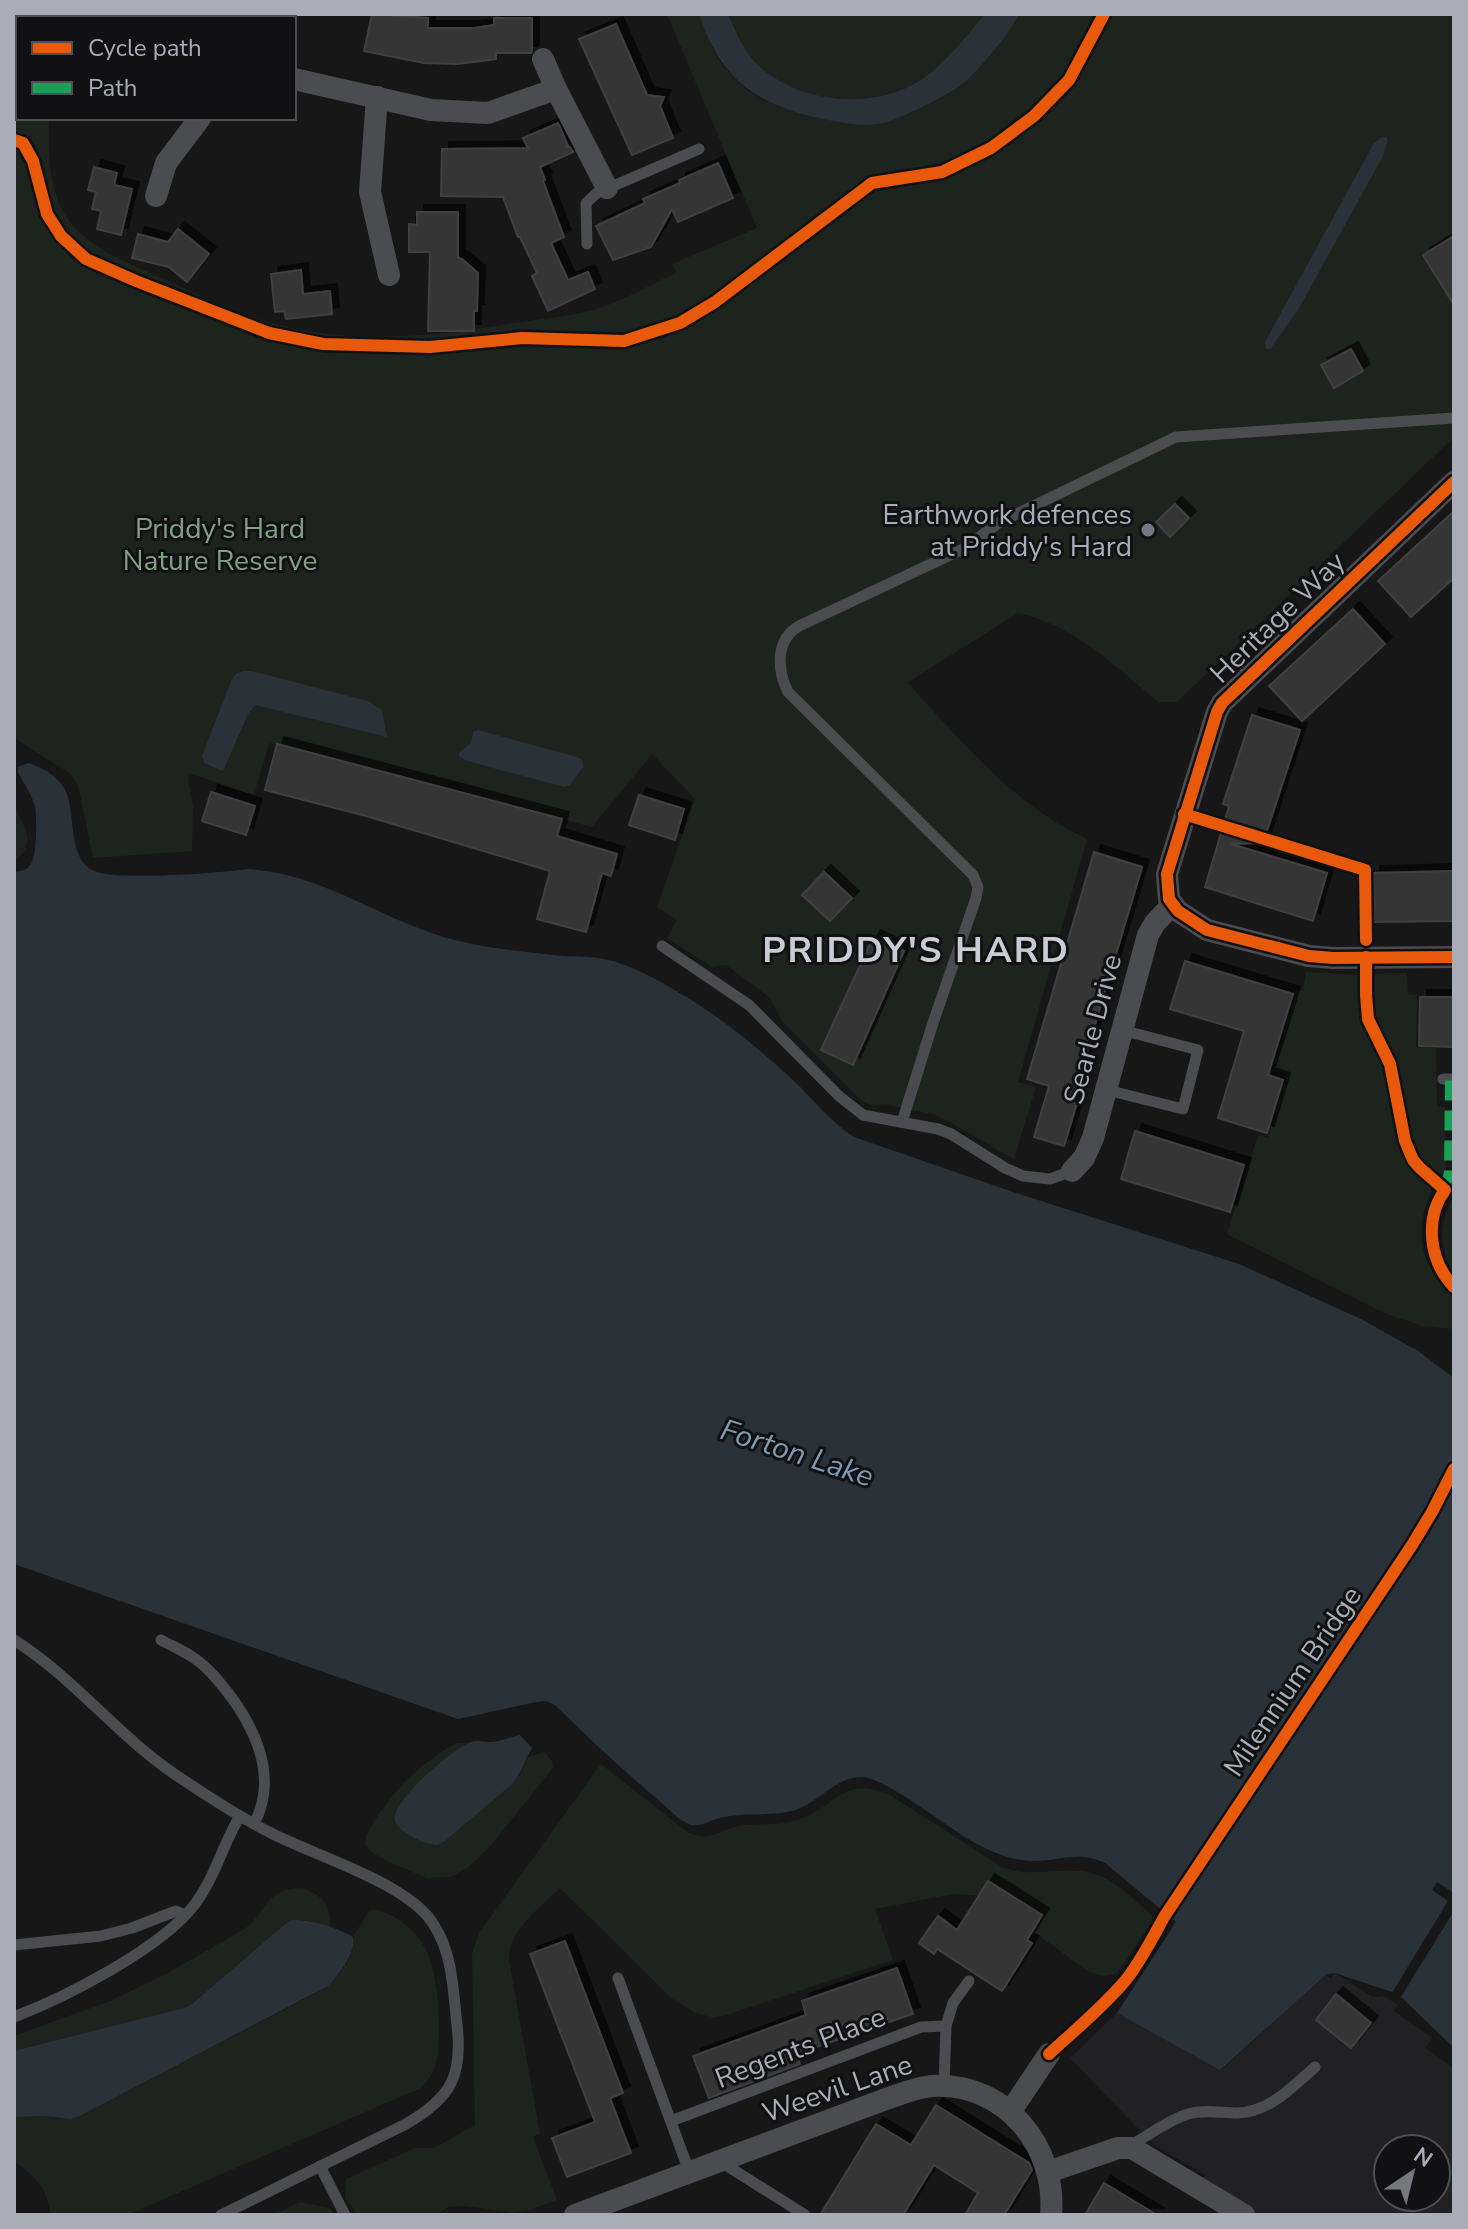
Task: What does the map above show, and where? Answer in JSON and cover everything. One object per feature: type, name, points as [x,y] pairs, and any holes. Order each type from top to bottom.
[{"type":"street","points":[[543,59],[607,188]]},
{"type":"street","points":[[296,79],[431,110],[488,113],[556,89]]},
{"type":"street","points":[[377,97],[370,192],[389,275]]},
{"type":"street","points":[[156,196],[166,163],[198,120]]},
{"type":"street","name":"Heritage Way","points":[[1172,905],[1167,891],[1168,866],[1222,703],[1454,482]]},
{"type":"street","points":[[1172,905],[1184,917],[1207,930],[1293,954],[1333,958],[1454,957]]},
{"type":"street","name":"Searle Drive","points":[[1072,1171],[1091,1145],[1148,935],[1172,905]]},
{"type":"street","points":[[1010,2112],[1049,2054]]},
{"type":"street","name":"Weevil Lane","points":[[575,2215],[902,2093],[944,2086],[985,2096],[1010,2112],[1035,2141],[1048,2172],[1051,2215]]},
{"type":"street","points":[[1048,2172],[1127,2147],[1244,2215]]},
{"type":"lane","points":[[587,244],[586,203],[607,188],[699,149]]},
{"type":"lane","points":[[902,1122],[978,887],[973,875],[788,692],[780,658],[789,633],[963,549],[1000,522],[1183,435],[1454,418]]},
{"type":"lane","points":[[662,946],[749,1005],[852,1108],[863,1115],[926,1126],[951,1134],[1023,1176],[1050,1179],[1072,1171]]},
{"type":"lane","points":[[1107,1090],[1183,1109],[1187,1094],[1198,1050],[1122,1030]]},
{"type":"lane","points":[[14,1640],[60,1673],[153,1758],[240,1816],[282,1839],[347,1866],[413,1902],[434,1924],[449,1958],[459,2045],[458,2066],[451,2084],[436,2103],[419,2116],[221,2215]]},
{"type":"lane","points":[[161,1640],[206,1667],[225,1689],[255,1735],[264,1761],[265,1777],[263,1801],[254,1824]]},
{"type":"lane","points":[[14,2017],[74,1990],[114,1967],[185,1915],[209,1881],[240,1816]]},
{"type":"lane","points":[[14,1945],[85,1939],[132,1928],[176,1911],[185,1915]]},
{"type":"lane","points":[[618,1978],[689,2171]]},
{"type":"lane","points":[[944,2086],[946,2026],[953,2003],[969,1981]]},
{"type":"lane","name":"Regents Place","points":[[671,2121],[921,2027],[946,2026]]},
{"type":"lane","points":[[1127,2147],[1188,2114],[1244,2112],[1265,2107],[1315,2067]]},
{"type":"lane","points":[[719,2161],[805,2215]]},
{"type":"lane","points":[[320,2166],[345,2215]]},
{"type":"shaded area","points":[[1335,1973],[1373,1997],[1384,1996],[1398,2005],[1394,2011],[1432,2038],[1426,2048],[1454,2069],[1454,2215],[1229,2215],[1194,2192],[1205,2175],[1154,2145],[1070,2058],[1117,2013],[1221,2070],[1326,1975],[1331,1978]]},
{"type":"green space","name":"Priddy's Hard Nature Reserve","points":[[665,14],[699,14],[714,52],[725,68],[759,98],[791,111],[895,119],[961,85],[980,66],[1019,14],[1454,14],[1454,437],[1177,702],[1158,702],[1076,637],[1018,613],[908,682],[965,745],[1013,791],[1048,817],[1087,839],[1018,1082],[1036,1087],[1014,1159],[937,1115],[863,1102],[782,1021],[769,997],[726,965],[712,967],[667,938],[677,920],[657,907],[695,799],[652,754],[592,827],[269,743],[254,795],[189,773],[193,805],[192,851],[93,858],[78,785],[71,774],[14,738],[14,71],[16,70],[16,120],[49,120],[53,183],[61,206],[73,225],[110,254],[226,307],[287,327],[372,337],[458,332],[599,308],[676,273],[672,264],[757,228]]},
{"type":"green space","points":[[728,14],[985,14],[947,58],[921,80],[901,90],[858,99],[813,94],[791,87],[772,76],[747,51]]},
{"type":"green space","points":[[14,806],[25,829],[27,842],[26,848],[14,862]]},
{"type":"green space","points":[[1306,972],[1358,975],[1361,1013],[1383,1064],[1401,1145],[1431,1187],[1421,1237],[1431,1270],[1454,1298],[1454,1329],[1423,1326],[1384,1313],[1227,1234],[1258,1135],[1268,1138],[1286,1075],[1272,1071],[1296,990],[1303,991]]},
{"type":"green space","points":[[1407,973],[1408,994],[1417,995],[1416,1047],[1436,1048],[1437,1107],[1445,1107],[1446,1173],[1443,1177],[1422,1162],[1415,1151],[1397,1067],[1376,1027],[1372,1009],[1370,974]]},
{"type":"green space","points":[[1454,1196],[1454,1274],[1445,1255],[1442,1235]]},
{"type":"green space","points":[[456,1743],[470,1743],[421,1781],[399,1805],[399,1827],[424,1842],[520,1775],[526,1758],[544,1752],[552,1761],[553,1768],[491,1845],[469,1867],[450,1877],[427,1878],[368,1850],[366,1836],[393,1795],[428,1761]]},
{"type":"green space","points":[[601,1764],[686,1831],[701,1836],[739,1826],[794,1821],[849,1791],[874,1789],[890,1795],[1002,1867],[1023,1872],[1071,1870],[1093,1873],[1122,1889],[1155,1918],[1117,1973],[1104,1976],[1085,1969],[984,1896],[953,1894],[875,1909],[893,1960],[712,2017],[695,2013],[671,1998],[560,1888],[520,1929],[510,1949],[509,1960],[540,2134],[533,2137],[557,2200],[514,2212],[462,2206],[448,2207],[435,2215],[358,2215],[345,2198],[346,2179],[415,2148],[434,2148],[475,2125],[472,1954],[479,1933]]},
{"type":"green space","points":[[301,1888],[324,1902],[330,1928],[304,1920],[285,1924],[184,2008],[14,2051],[14,2036],[110,2001],[166,1974],[246,1928],[280,1892]]},
{"type":"green space","points":[[374,1909],[398,1919],[411,1929],[422,1942],[434,1975],[439,2042],[435,2067],[421,2088],[127,2215],[50,2215],[47,2198],[39,2184],[14,2162],[14,2117],[71,2119],[80,2116],[316,1993],[330,1983],[348,1961],[353,1937],[369,1911]]},
{"type":"green space","points":[[300,2202],[329,2208],[333,2213],[273,2215]]},
{"type":"water","points":[[699,14],[728,14],[755,62],[791,87],[835,98],[858,99],[901,90],[921,80],[947,58],[985,14],[1019,14],[993,52],[961,85],[900,117],[869,125],[804,115],[782,108],[746,88],[719,57]]},
{"type":"water","points":[[1382,137],[1388,140],[1383,156],[1298,310],[1270,349],[1266,349],[1265,342],[1374,143]]},
{"type":"water","points":[[243,671],[368,701],[382,710],[387,737],[255,705],[223,771],[204,763],[202,756],[231,681]]},
{"type":"water","points":[[478,730],[577,757],[582,760],[583,767],[571,784],[565,787],[467,761],[459,753],[471,743],[473,732]]},
{"type":"water","name":"Forton Lake","points":[[28,763],[50,773],[60,782],[69,801],[76,847],[85,865],[94,871],[145,876],[248,869],[276,873],[329,889],[406,923],[459,941],[523,952],[599,958],[624,965],[663,983],[725,1023],[779,1067],[829,1117],[854,1137],[1013,1192],[1239,1264],[1361,1319],[1418,1351],[1454,1378],[1454,2048],[1398,1994],[1335,1973],[1327,1974],[1220,2070],[1117,2013],[1176,1922],[1105,1863],[1083,1857],[1033,1861],[1000,1854],[974,1842],[889,1787],[862,1777],[844,1781],[806,1805],[788,1812],[730,1816],[691,1825],[631,1776],[555,1705],[546,1701],[458,1719],[14,1564],[14,872],[29,866],[34,853],[35,807],[18,772],[18,767]]},
{"type":"water","points":[[520,1735],[532,1748],[515,1780],[445,1841],[437,1845],[425,1843],[397,1825],[396,1812],[402,1801],[451,1754],[471,1742],[493,1742]]},
{"type":"water","points":[[293,1920],[324,1925],[353,1937],[349,1957],[328,1986],[80,2116],[71,2119],[14,2117],[14,2051],[184,2008]]},
{"type":"pier","points":[[1437,1882],[1454,1893],[1454,1911],[1399,2000],[1390,1996],[1448,1901],[1432,1890]]},
{"type":"building","points":[[372,14],[428,18],[428,28],[475,28],[494,25],[494,18],[532,18],[532,51],[496,53],[496,59],[457,64],[424,63],[364,51]]},
{"type":"building","points":[[616,24],[647,95],[664,97],[660,106],[673,138],[632,155],[579,39]]},
{"type":"building","points":[[558,123],[568,146],[565,147],[570,147],[573,152],[540,167],[564,237],[551,243],[568,280],[588,272],[595,289],[548,311],[532,276],[537,273],[518,237],[503,197],[441,196],[442,149],[528,148],[523,138]]},
{"type":"building","points":[[718,163],[733,198],[678,222],[672,209],[651,247],[613,260],[596,226],[645,203],[643,199],[680,183],[679,180]]},
{"type":"building","points":[[94,167],[117,173],[114,185],[132,189],[121,235],[97,229],[101,211],[92,209],[96,192],[88,190]]},
{"type":"building","points":[[417,212],[458,212],[458,258],[478,273],[474,331],[428,331],[430,252],[409,252],[409,224],[417,225]]},
{"type":"building","points":[[178,229],[209,254],[187,282],[169,267],[132,258],[138,234],[168,242]]},
{"type":"building","points":[[1454,236],[1454,305],[1423,255]]},
{"type":"building","points":[[301,270],[303,294],[330,291],[332,314],[286,319],[284,311],[275,312],[271,274]]},
{"type":"building","points":[[1351,349],[1363,371],[1334,388],[1321,365]]},
{"type":"building","points":[[1175,504],[1189,518],[1170,537],[1156,522]]},
{"type":"building","points":[[1454,511],[1454,578],[1411,617],[1378,581]]},
{"type":"building","points":[[1353,609],[1385,644],[1302,721],[1269,686]]},
{"type":"building","points":[[1252,715],[1300,730],[1263,843],[1231,844],[1327,873],[1313,921],[1205,887],[1229,806],[1223,804]]},
{"type":"building","points":[[277,744],[562,819],[557,836],[617,854],[611,876],[602,873],[586,932],[537,919],[550,871],[366,816],[265,790]]},
{"type":"building","points":[[211,792],[255,806],[246,835],[202,821]]},
{"type":"building","points":[[639,795],[684,809],[675,840],[629,825]]},
{"type":"building","points":[[1094,852],[1142,867],[1072,1102],[1077,1103],[1064,1146],[1034,1137],[1049,1086],[1027,1079]]},
{"type":"building","points":[[1454,871],[1454,921],[1374,922],[1373,873]]},
{"type":"building","points":[[824,872],[852,898],[830,921],[802,895]]},
{"type":"building","points":[[873,937],[904,951],[853,1065],[821,1050]]},
{"type":"building","points":[[1185,961],[1293,994],[1268,1075],[1283,1080],[1267,1133],[1218,1118],[1244,1031],[1170,1009]]},
{"type":"building","points":[[1420,997],[1454,997],[1454,1047],[1419,1046]]},
{"type":"building","points":[[1135,1131],[1244,1165],[1230,1212],[1121,1179]]},
{"type":"building","points":[[988,1881],[1042,1915],[1027,1940],[1032,1943],[1002,1991],[937,1949],[934,1954],[919,1943],[938,1916],[957,1930]]},
{"type":"building","points":[[565,1941],[623,2093],[610,2098],[631,2153],[567,2177],[552,2138],[595,2122],[530,1954]]},
{"type":"building","points":[[897,1968],[913,2014],[796,2054],[800,2064],[709,2098],[693,2056],[806,2015],[802,2001]]},
{"type":"building","points":[[1336,1994],[1371,2023],[1351,2048],[1316,2020]]},
{"type":"building","points":[[936,2105],[1029,2163],[1032,2170],[1004,2215],[965,2215],[978,2193],[934,2165],[903,2215],[820,2215],[876,2124],[911,2145]]},
{"type":"building","points":[[1104,2183],[1157,2215],[1085,2215]]},
{"type":"marked path","points":[[1445,1190],[1449,1172],[1450,1079]]},
{"type":"cycle path","points":[[14,140],[23,143],[33,161],[47,214],[61,236],[86,259],[269,333],[323,344],[430,347],[522,338],[624,341],[680,323],[715,302],[872,183],[942,172],[991,148],[1034,116],[1069,80],[1104,14]]},
{"type":"cycle path","points":[[1454,482],[1222,703],[1167,874],[1169,899],[1178,911],[1207,930],[1309,956],[1454,957]]},
{"type":"cycle path","points":[[1184,814],[1365,870],[1366,940]]},
{"type":"cycle path","points":[[1366,957],[1368,1019],[1390,1064],[1405,1141],[1413,1160],[1445,1190],[1434,1214],[1432,1240],[1439,1265],[1454,1287]]},
{"type":"cycle path","name":"Milennium Bridge","points":[[1049,2054],[1107,2000],[1136,1966],[1164,1917],[1412,1545],[1454,1469]]},
{"type":"place","name":"Earthwork defences at Priddy's Hard","points":[[1148,530]]},
{"type":"district","name":"PRIDDY'S HARD","points":[[916,949]]}]
